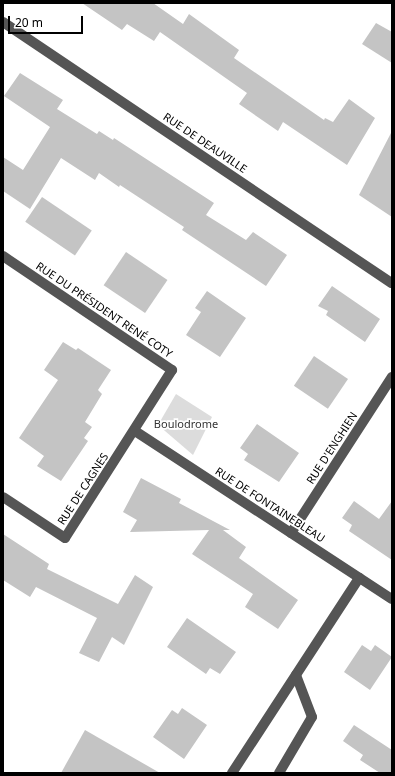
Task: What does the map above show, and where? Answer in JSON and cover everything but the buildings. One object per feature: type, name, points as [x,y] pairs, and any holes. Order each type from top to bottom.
[{"type":"street","name":"RUE DE DEAUVILLE","points":[[4,25],[392,283]]},
{"type":"street","name":"RUE DU PRÉSIDENT RENÉ COTY","points":[[3,256],[172,370],[135,431]]},
{"type":"street","name":"RUE D'ENGHIEN","points":[[291,532],[392,377]]},
{"type":"street","name":"RUE DE CAGNES","points":[[3,498],[65,538],[135,431]]},
{"type":"street","name":"RUE DE FONTAINEBLEAU","points":[[135,431],[392,599]]},
{"type":"street","points":[[232,773],[359,578]]},
{"type":"street","points":[[279,773],[312,717],[296,675]]},
{"type":"green space","name":"Boulodrome","points":[[176,394],[212,417],[193,455],[158,425]]}]
